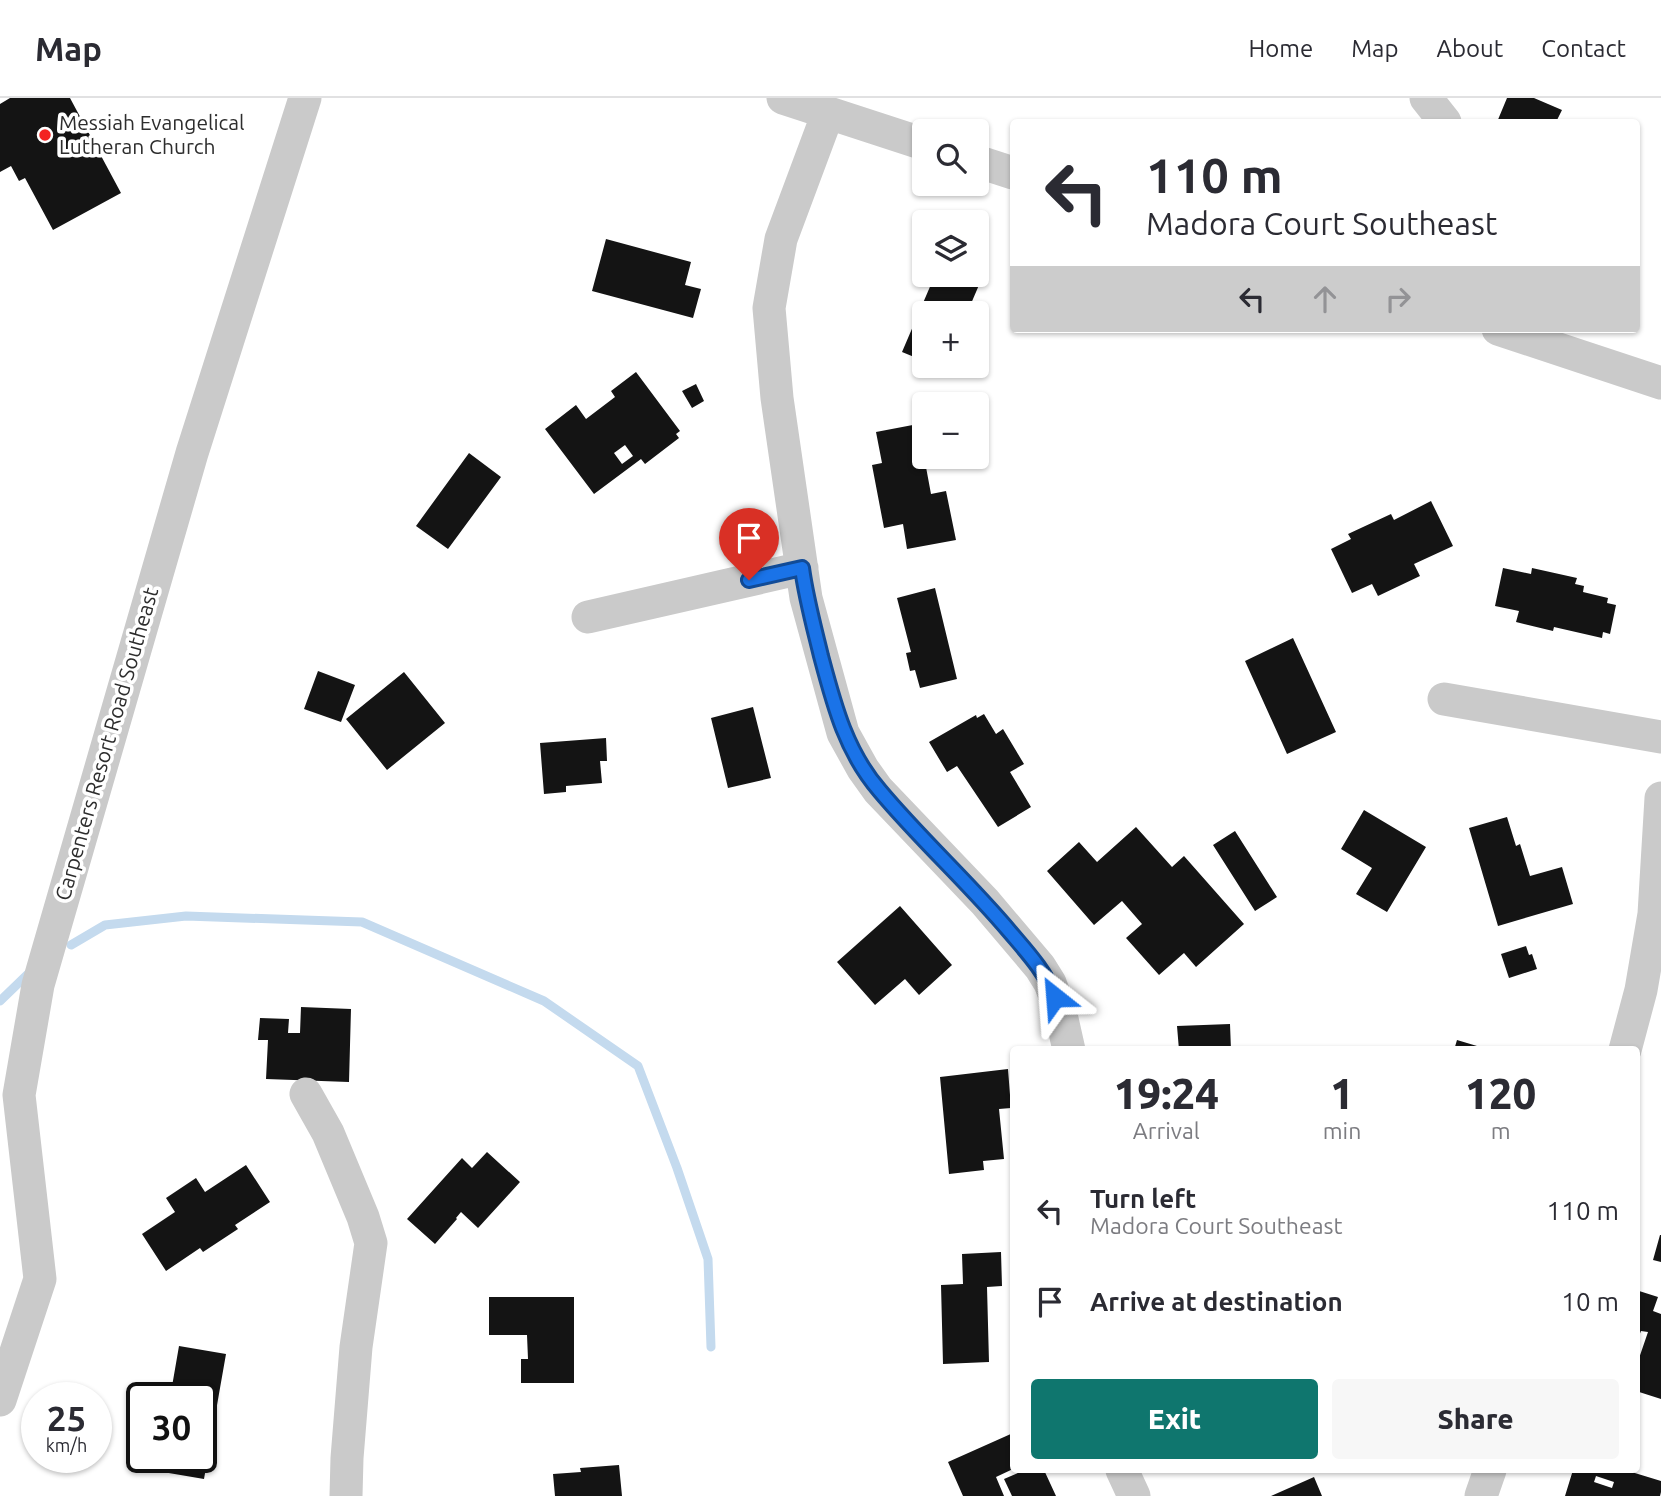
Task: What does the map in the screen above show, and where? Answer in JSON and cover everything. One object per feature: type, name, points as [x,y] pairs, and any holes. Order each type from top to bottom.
[{"type":"street","name":"Carpenters Resort Road Southeast","points":[[0,1400],[40,1279],[19,1095],[38,985],[191,453],[305,98]]},
{"type":"street","points":[[783,98],[912,140]]},
{"type":"street","points":[[1426,98],[1443,119]]},
{"type":"street","points":[[828,113],[781,239],[769,308],[777,398],[806,598],[843,733],[878,790],[985,902],[1040,967],[1060,1010],[1068,1046]]},
{"type":"street","points":[[989,165],[1010,172]]},
{"type":"street","points":[[1510,333],[1661,383]]},
{"type":"street","points":[[588,617],[802,568]]},
{"type":"street","points":[[1444,699],[1661,737]]},
{"type":"street","points":[[1626,1046],[1641,990],[1654,914],[1661,797]]},
{"type":"street","points":[[306,1094],[328,1133],[371,1243],[356,1347],[346,1496]]},
{"type":"street","points":[[1123,1473],[1134,1496]]},
{"type":"street","points":[[1481,1496],[1489,1473]]},
{"type":"building","name":"Messiah Evangelical Lutheran Church","points":[[10,98],[70,98],[121,193],[53,230],[25,178],[19,181],[11,166],[0,172],[0,104]]},
{"type":"building","points":[[1507,98],[1534,98],[1562,110],[1558,119],[1498,119]]},
{"type":"building","points":[[606,239],[691,262],[685,285],[701,289],[693,318],[592,291]]},
{"type":"building","points":[[930,287],[978,287],[972,301],[924,301]]},
{"type":"building","points":[[912,329],[912,356],[902,352]]},
{"type":"building","points":[[636,372],[680,431],[676,434],[679,438],[645,464],[641,459],[594,494],[545,429],[576,405],[586,419],[615,397],[611,391]],"holes":[[[625,445],[633,456],[622,464],[614,453]]]},
{"type":"building","points":[[696,384],[704,401],[692,408],[682,391]]},
{"type":"building","points":[[912,425],[912,469],[926,469],[931,494],[946,491],[956,540],[907,549],[903,524],[884,528],[872,465],[882,463],[876,432]]},
{"type":"building","points":[[469,453],[501,477],[448,549],[416,526]]},
{"type":"building","points":[[1431,501],[1453,546],[1414,564],[1420,576],[1378,596],[1372,584],[1352,593],[1331,549],[1351,539],[1348,534],[1391,514],[1394,520]]},
{"type":"building","points":[[1503,568],[1531,574],[1532,568],[1577,578],[1575,584],[1584,586],[1583,592],[1608,598],[1607,603],[1616,605],[1610,634],[1603,632],[1602,638],[1516,622],[1519,611],[1495,606]]},
{"type":"building","points":[[935,588],[957,679],[920,688],[915,670],[910,671],[906,653],[911,652],[897,598]]},
{"type":"building","points":[[1293,638],[1336,732],[1287,754],[1245,661]]},
{"type":"building","points":[[318,671],[355,685],[341,722],[304,709]]},
{"type":"building","points":[[404,672],[445,723],[387,770],[346,719]]},
{"type":"building","points":[[753,707],[771,778],[728,788],[711,718]]},
{"type":"building","points":[[984,714],[996,734],[1003,729],[1024,764],[1010,772],[1031,807],[998,827],[957,766],[947,772],[929,742],[976,715],[977,718]]},
{"type":"building","points":[[606,738],[607,761],[600,761],[602,783],[566,786],[566,792],[544,794],[540,743]]},
{"type":"building","points":[[1364,810],[1426,847],[1387,912],[1356,894],[1372,868],[1341,849]]},
{"type":"building","points":[[1507,817],[1516,846],[1520,844],[1530,876],[1562,867],[1573,904],[1498,926],[1469,828]]},
{"type":"building","points":[[1136,827],[1172,867],[1184,856],[1244,924],[1196,967],[1184,953],[1159,975],[1126,938],[1142,924],[1122,901],[1094,925],[1047,871],[1079,842],[1097,862]]},
{"type":"building","points":[[1235,831],[1277,897],[1255,911],[1213,845]]},
{"type":"building","points":[[900,906],[952,965],[919,995],[905,979],[875,1005],[837,962]]},
{"type":"building","points":[[1526,946],[1537,969],[1509,978],[1501,954]]},
{"type":"building","points":[[301,1007],[351,1009],[349,1082],[266,1079],[268,1040],[258,1040],[260,1018],[289,1019],[288,1033],[300,1033]]},
{"type":"building","points":[[1230,1024],[1231,1046],[1179,1046],[1177,1026]]},
{"type":"building","points":[[1457,1040],[1477,1046],[1455,1046]]},
{"type":"building","points":[[1008,1069],[1010,1108],[999,1109],[1004,1159],[983,1161],[984,1170],[949,1174],[940,1077]]},
{"type":"building","points":[[487,1152],[520,1182],[478,1228],[461,1212],[435,1244],[407,1219],[462,1158],[472,1168]]},
{"type":"building","points":[[246,1165],[270,1202],[235,1225],[238,1229],[203,1252],[200,1248],[166,1271],[142,1234],[175,1212],[166,1198],[196,1178],[205,1192]]},
{"type":"building","points":[[1661,1235],[1661,1262],[1653,1260]]},
{"type":"building","points":[[1001,1252],[1002,1286],[987,1287],[989,1362],[943,1364],[941,1285],[963,1284],[962,1254]]},
{"type":"building","points":[[1640,1291],[1658,1297],[1653,1311],[1661,1314],[1661,1399],[1640,1392],[1640,1355],[1648,1332],[1641,1331],[1640,1333]]},
{"type":"building","points":[[489,1297],[574,1297],[574,1383],[521,1383],[521,1359],[528,1359],[527,1335],[489,1335]]},
{"type":"building","points":[[179,1346],[226,1354],[217,1405],[217,1382],[173,1382]]},
{"type":"building","points":[[1010,1434],[1010,1470],[996,1477],[1004,1496],[963,1496],[948,1462]]},
{"type":"building","points":[[619,1465],[622,1496],[555,1496],[553,1474],[581,1472],[580,1468]]},
{"type":"building","points":[[169,1473],[205,1473],[204,1479]]},
{"type":"building","points":[[1018,1473],[1045,1473],[1056,1496],[1012,1496],[1004,1479]]},
{"type":"building","points":[[1572,1473],[1635,1473],[1661,1481],[1660,1496],[1565,1496]],"holes":[[[1596,1476],[1614,1482],[1612,1488],[1594,1482]]]},
{"type":"building","points":[[1314,1477],[1322,1496],[1271,1496]]},
{"type":"waterway","points":[[71,945],[105,925],[186,916],[362,922],[544,1001],[638,1066],[708,1259],[711,1347]]},
{"type":"waterway","points":[[0,1001],[29,973]]},
{"type":"place","name":"Messiah Evangelical Lutheran Church","points":[[45,135]]},
{"type":"route","points":[[749,580],[802,568],[806,598],[834,706],[843,733],[863,769],[878,790],[985,902],[1040,967],[1055,997]]}]
